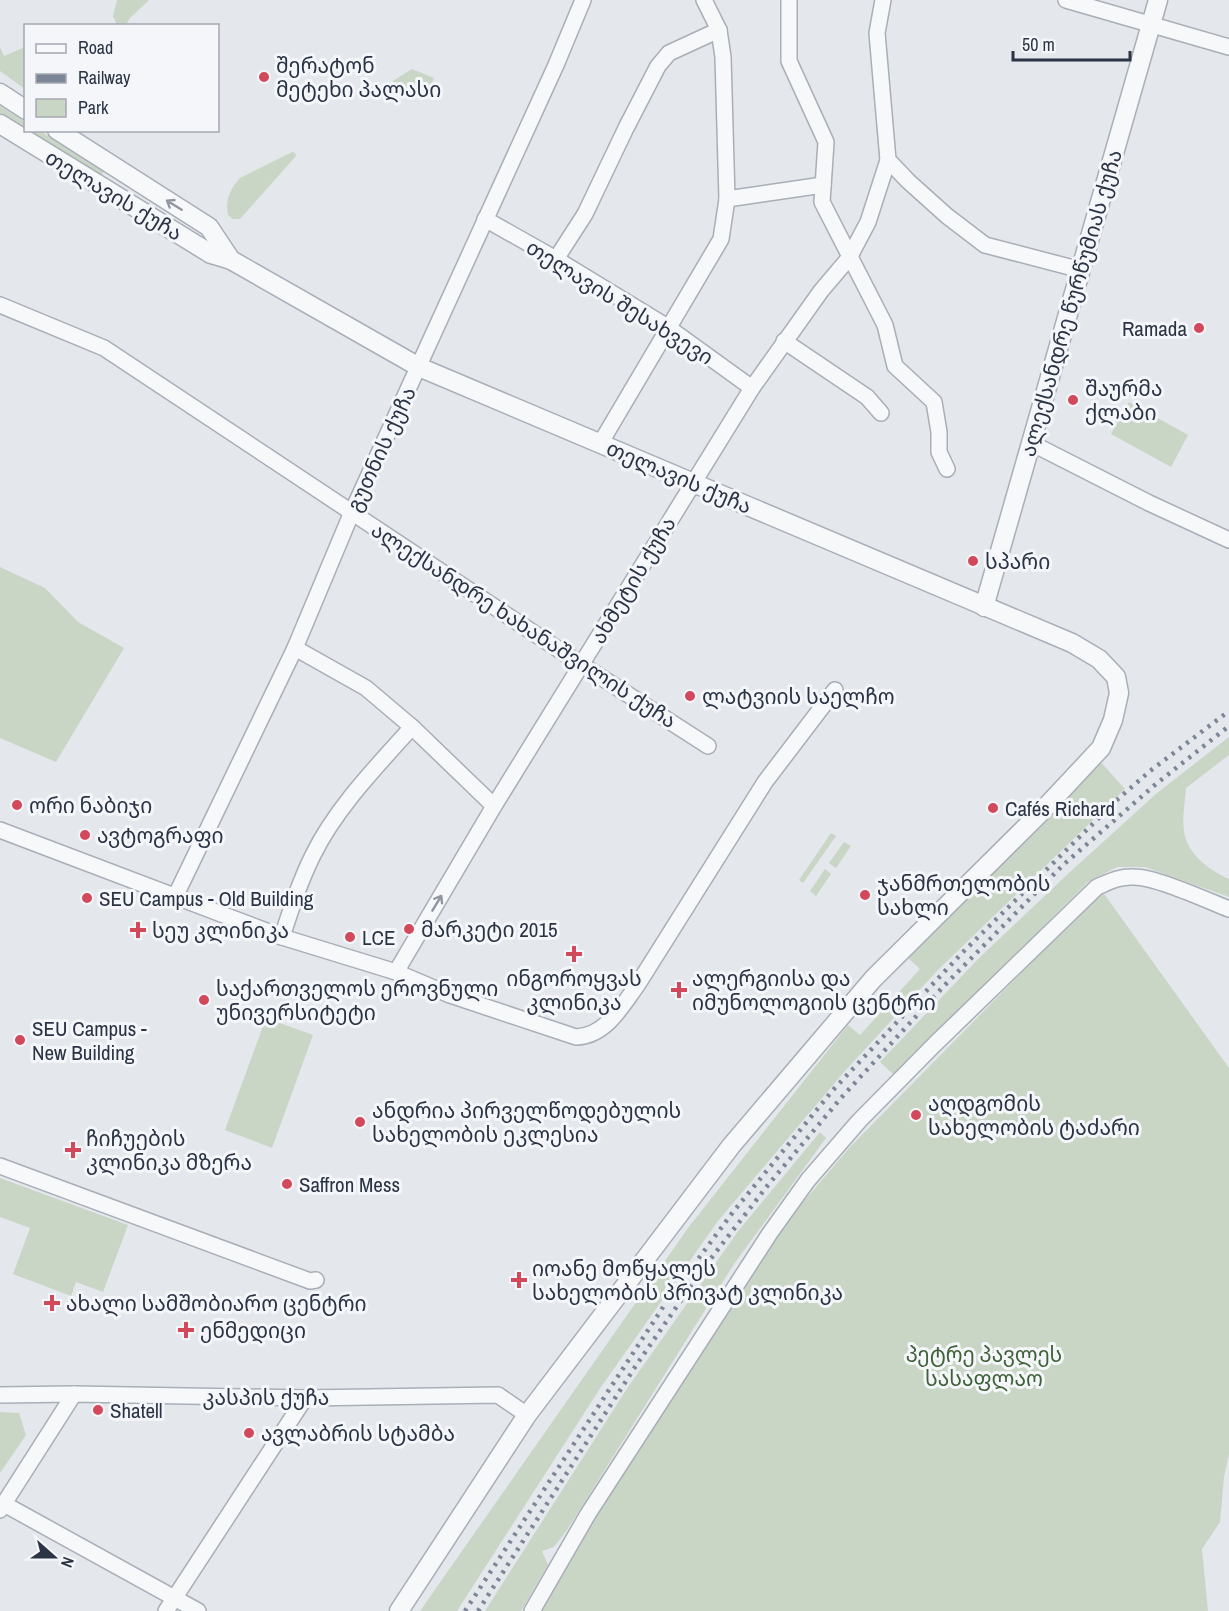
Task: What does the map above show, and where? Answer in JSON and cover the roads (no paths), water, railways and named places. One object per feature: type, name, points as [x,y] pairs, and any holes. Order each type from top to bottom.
[{"type":"street","name":"გუთნის ქუჩა","points":[[175,897],[295,648],[352,512],[556,65],[583,0]]},
{"type":"street","points":[[600,444],[721,239],[727,200],[723,57],[719,30],[704,0]]},
{"type":"street","points":[[789,0],[789,61],[826,142],[822,202],[885,326],[894,366],[934,402],[939,432],[939,453],[947,469]]},
{"type":"street","points":[[883,0],[877,33],[888,160],[908,182],[985,245],[1081,270]]},
{"type":"street","points":[[1066,0],[1229,46]]},
{"type":"street","name":"ალექსანდრე წურწუმიას ქუჩა","points":[[984,607],[1158,0]]},
{"type":"street","points":[[556,259],[585,214],[658,66],[669,53],[719,30]]},
{"type":"street","points":[[0,93],[24,109]]},
{"type":"street","name":"თელავის ქუჩა","points":[[0,124],[211,254],[231,260],[419,367],[1072,643],[1099,659],[1116,677],[1119,693],[1113,720],[1101,748],[1043,810],[873,979],[731,1146],[527,1415]]},
{"type":"street","name":"თელავის ქუჩა","points":[[60,132],[209,227],[231,260]]},
{"type":"street","name":"ახმეტის ქუჩა","points":[[396,972],[494,806],[752,388],[821,291],[849,258],[868,222],[888,160]]},
{"type":"street","points":[[727,200],[823,185]]},
{"type":"street","name":"თელავის შესახვევი","points":[[485,219],[669,328],[752,388]]},
{"type":"street","name":"ალექსანდრე ხახანაშვილის ქუჩა","points":[[0,305],[104,348],[708,746]]},
{"type":"street","points":[[784,341],[867,397],[881,413]]},
{"type":"street","points":[[1031,443],[1149,503],[1229,540]]},
{"type":"street","points":[[295,648],[366,688],[494,806]]},
{"type":"street","points":[[0,830],[282,937],[396,972],[450,995],[576,1037],[586,1036],[599,1030],[615,1016],[638,984],[765,782],[835,690]]},
{"type":"street","points":[[282,937],[300,884],[314,853],[351,796],[412,728]]},
{"type":"street","points":[[532,1611],[588,1514],[770,1233],[832,1150],[935,1044],[1097,887],[1115,879],[1135,876],[1229,909]]},
{"type":"street","points":[[0,1166],[310,1281],[316,1280]]},
{"type":"street","points":[[74,1394],[2,1507],[170,1604],[198,1611]]},
{"type":"street","name":"კასპის ქუჩა","points":[[0,1395],[305,1398],[498,1395],[527,1415]]},
{"type":"street","points":[[170,1604],[305,1398]]},
{"type":"street","points":[[399,1611],[527,1415]]},
{"type":"railway","points":[[465,1611],[667,1301],[733,1212],[833,1090],[962,953],[1118,799],[1150,771],[1229,711]]},
{"type":"railway","points":[[478,1611],[637,1364],[702,1270],[768,1185],[841,1098],[942,988],[1063,865],[1156,784],[1229,726]]},
{"type":"place","name":"შერატონ მეტეხი პალასი","points":[[264,77]]},
{"type":"place","name":"Ramada","points":[[1199,328]]},
{"type":"place","name":"შაურმა ქლაბი","points":[[1073,400]]},
{"type":"place","name":"სპარი","points":[[973,561]]},
{"type":"place","name":"ლატვიის საელჩო","points":[[690,696]]},
{"type":"place","name":"ორი ნაბიჯი","points":[[17,805]]},
{"type":"place","name":"Cafés Richard","points":[[993,808]]},
{"type":"place","name":"ავტოგრაფი","points":[[85,835]]},
{"type":"place","name":"ჯანმრთელობის სახლი","points":[[865,895]]},
{"type":"place","name":"SEU Campus - Old Building","points":[[87,898]]},
{"type":"place","name":"მარკეტი 2015","points":[[409,929]]},
{"type":"place","name":"სეუ კლინიკა","points":[[138,930]]},
{"type":"place","name":"LCE","points":[[350,937]]},
{"type":"place","name":"ინგოროყვას კლინიკა","points":[[574,954]]},
{"type":"place","name":"ალერგიისა და იმუნოლოგიის ცენტრი","points":[[679,990]]},
{"type":"place","name":"საქართველოს ეროვნული უნივერსიტეტი","points":[[204,1000]]},
{"type":"place","name":"SEU Campus - New Building","points":[[20,1040]]},
{"type":"place","name":"აღდგომის სახელობის ტაძარი","points":[[916,1115]]},
{"type":"place","name":"ანდრია პირველწოდებულის სახელობის ეკლესია","points":[[360,1122]]},
{"type":"place","name":"ჩიჩუების კლინიკა მზერა","points":[[73,1150]]},
{"type":"place","name":"Saffron Mess","points":[[287,1184]]},
{"type":"place","name":"იოანე მოწყალეს სახელობის პრივატ კლინიკა","points":[[519,1280]]},
{"type":"place","name":"ახალი სამშობიარო ცენტრი","points":[[52,1303]]},
{"type":"place","name":"ენმედიცი","points":[[186,1330]]},
{"type":"place","name":"Shatell","points":[[98,1410]]},
{"type":"place","name":"ავლაბრის სტამბა","points":[[249,1433]]},
{"type":"park label","name":"პეტრე პავლეს სასაფლაო","points":[[984,1366]]}]
